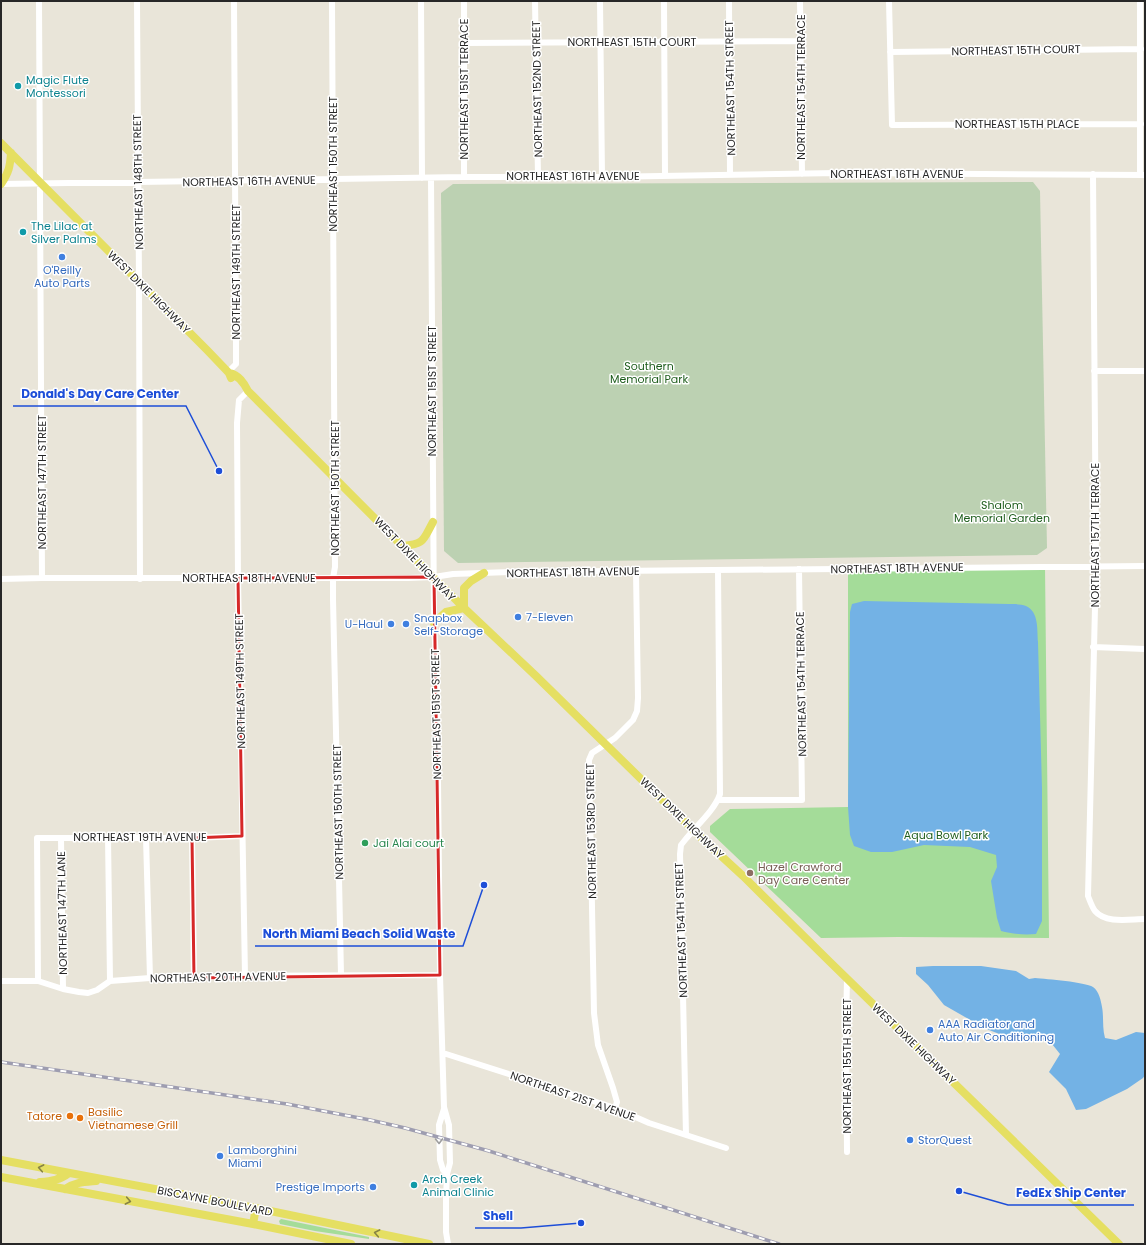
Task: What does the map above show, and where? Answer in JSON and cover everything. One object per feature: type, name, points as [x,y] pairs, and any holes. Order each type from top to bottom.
[{"type":"main road","name":"WEST DIXIE HIGHWAY","points":[[1,143],[207,350],[228,373],[234,374],[245,384],[248,390],[464,608],[693,830],[743,876],[847,980],[1119,1244]]},
{"type":"main road","points":[[1,184],[7,176],[10,166],[10,153]]},
{"type":"main road","points":[[403,546],[415,545],[424,540],[433,522]]},
{"type":"main road","points":[[434,623],[446,612],[464,608],[464,588],[471,581],[484,573]]},
{"type":"main road","name":"BISCAYNE BOULEVARD","points":[[1,1160],[256,1208],[428,1244]]},
{"type":"main road","points":[[28,1182],[52,1181],[69,1173]]},
{"type":"main road","name":"BISCAYNE BOULEVARD","points":[[1,1177],[253,1224],[351,1244]]},
{"type":"main road","points":[[65,1189],[72,1184],[79,1182],[106,1180]]},
{"type":"main road","points":[[253,1224],[256,1208]]},
{"type":"street","name":"NORTHEAST 147TH STREET","points":[[39,1],[42,578]]},
{"type":"street","name":"NORTHEAST 148TH STREET","points":[[137,1],[140,579]]},
{"type":"street","name":"NORTHEAST 149TH STREET","points":[[228,373],[236,364],[234,1]]},
{"type":"street","name":"NORTHEAST 150TH STREET","points":[[332,1],[335,478],[335,567],[333,578],[341,975]]},
{"type":"street","points":[[421,1],[422,178]]},
{"type":"street","name":"NORTHEAST 151ST TERRACE","points":[[464,1],[464,177]]},
{"type":"street","name":"NORTHEAST 152ND STREET","points":[[535,1],[538,176]]},
{"type":"street","points":[[600,1],[602,177]]},
{"type":"street","points":[[664,1],[665,175]]},
{"type":"street","name":"NORTHEAST 154TH STREET","points":[[729,1],[730,175]]},
{"type":"street","name":"NORTHEAST 154TH TERRACE","points":[[800,1],[802,174]]},
{"type":"street","points":[[889,1],[890,52]]},
{"type":"street","points":[[1140,1],[1143,175]]},
{"type":"street","name":"NORTHEAST 15TH COURT","points":[[464,43],[801,41]]},
{"type":"street","name":"NORTHEAST 15TH COURT","points":[[890,52],[1141,49]]},
{"type":"street","name":"NORTHEAST 15TH PLACE","points":[[890,52],[892,125],[1141,124]]},
{"type":"street","name":"NORTHEAST 16TH AVENUE","points":[[1,184],[538,176],[602,177],[802,174],[1143,175]]},
{"type":"street","name":"NORTHEAST 157TH TERRACE","points":[[1093,174],[1096,566],[1088,896],[1095,911],[1103,917],[1112,919],[1145,919]]},
{"type":"street","name":"NORTHEAST 151ST STREET","points":[[431,178],[434,623],[437,682],[440,974],[444,1107],[449,1125],[450,1163],[447,1174],[446,1232],[448,1244]]},
{"type":"street","points":[[1094,371],[1145,370]]},
{"type":"street","name":"NORTHEAST 149TH STREET","points":[[245,976],[238,578],[237,423],[239,400],[248,390]]},
{"type":"street","name":"NORTHEAST 18TH AVENUE","points":[[1,579],[434,577],[453,574],[484,573],[1145,566]]},
{"type":"street","name":"NORTHEAST 154TH TERRACE","points":[[718,800],[802,800],[799,569]]},
{"type":"street","points":[[718,570],[720,790],[718,800]]},
{"type":"street","name":"NORTHEAST 153RD STREET","points":[[615,1108],[617,1102],[598,1045],[595,1029],[588,774],[590,756],[615,738],[633,720],[637,711],[636,571]]},
{"type":"street","points":[[1094,647],[1145,649]]},
{"type":"street","name":"NORTHEAST 154TH STREET","points":[[686,1135],[680,854],[681,845],[718,800]]},
{"type":"street","name":"NORTHEAST 19TH AVENUE","points":[[38,982],[37,838],[192,838],[242,836]]},
{"type":"street","points":[[108,837],[110,981]]},
{"type":"street","name":"NORTHEAST 147TH LANE","points":[[61,838],[63,989]]},
{"type":"street","points":[[146,838],[150,978]]},
{"type":"street","points":[[192,838],[194,978]]},
{"type":"street","name":"NORTHEAST 20TH AVENUE","points":[[1,981],[38,982],[63,989],[88,992],[97,990],[110,981],[150,978],[440,974]]},
{"type":"street","name":"NORTHEAST 155TH STREET","points":[[847,980],[847,1152]]},
{"type":"street","name":"NORTHEAST 21ST AVENUE","points":[[443,1053],[615,1108],[649,1123],[726,1148]]},
{"type":"street","name":"NORTHEAST 151ST STREET","points":[[444,1107],[439,1125],[440,1160],[443,1170],[447,1174]]},
{"type":"highlighted area","points":[[434,577],[440,975],[194,978],[192,838],[242,836],[238,578]]},
{"type":"green space","name":"Southern Memorial Park","points":[[1033,182],[1040,191],[1047,548],[1037,555],[458,563],[444,551],[441,193],[453,184]]},
{"type":"green space","name":"Aqua Bowl Park","points":[[1045,566],[1049,938],[821,938],[710,832],[710,826],[730,809],[848,807],[848,568]]},
{"type":"green space","points":[[281,1219],[369,1237],[369,1239],[280,1224],[279,1221]]},
{"type":"water","points":[[864,601],[1018,604],[1026,606],[1033,612],[1038,632],[1042,788],[1042,921],[1036,934],[1018,934],[1001,931],[997,918],[991,881],[997,867],[996,855],[970,847],[924,845],[892,852],[871,852],[854,846],[850,835],[848,807],[850,612],[852,604]]},
{"type":"water","points":[[981,966],[1016,971],[1029,979],[1035,978],[1066,981],[1093,987],[1101,1002],[1105,1038],[1116,1040],[1136,1032],[1145,1033],[1145,1075],[1127,1089],[1086,1109],[1076,1110],[1066,1089],[1049,1072],[1060,1054],[1052,1044],[1038,1038],[1010,1038],[989,1030],[944,1005],[928,985],[916,974],[916,967]]},
{"type":"railway","points":[[1,1062],[287,1104],[405,1128],[489,1151],[779,1244]]},
{"type":"place","name":"Magic Flute Montessori","points":[[18,86]]},
{"type":"place","name":"The Lilac at Silver Palms","points":[[23,232]]},
{"type":"place","name":"O'Reilly Auto Parts","points":[[62,257]]},
{"type":"place","name":"Donald's Day Care Center","points":[[219,471]]},
{"type":"place","name":"7-Eleven","points":[[518,617]]},
{"type":"place","name":"U-Haul","points":[[391,624]]},
{"type":"place","name":"Snapbox Self-Storage","points":[[406,624]]},
{"type":"place","name":"Jai Alai court","points":[[365,843]]},
{"type":"place","name":"Hazel Crawford Day Care Center","points":[[750,873]]},
{"type":"place","name":"North Miami Beach Solid Waste","points":[[484,885]]},
{"type":"place","name":"AAA Radiator and Auto Air Conditioning","points":[[930,1030]]},
{"type":"place","name":"Tatore","points":[[70,1116]]},
{"type":"place","name":"Basilic Vietnamese Grill","points":[[80,1118]]},
{"type":"place","name":"StorQuest","points":[[910,1140]]},
{"type":"place","name":"Lamborghini Miami","points":[[220,1156]]},
{"type":"place","name":"Arch Creek Animal Clinic","points":[[414,1185]]},
{"type":"place","name":"Prestige Imports","points":[[373,1187]]},
{"type":"place","name":"FedEx Ship Center","points":[[959,1191]]},
{"type":"place","name":"Shell","points":[[581,1223]]},
{"type":"park label","name":"Shalom Memorial Garden","points":[[1002,511]]}]
